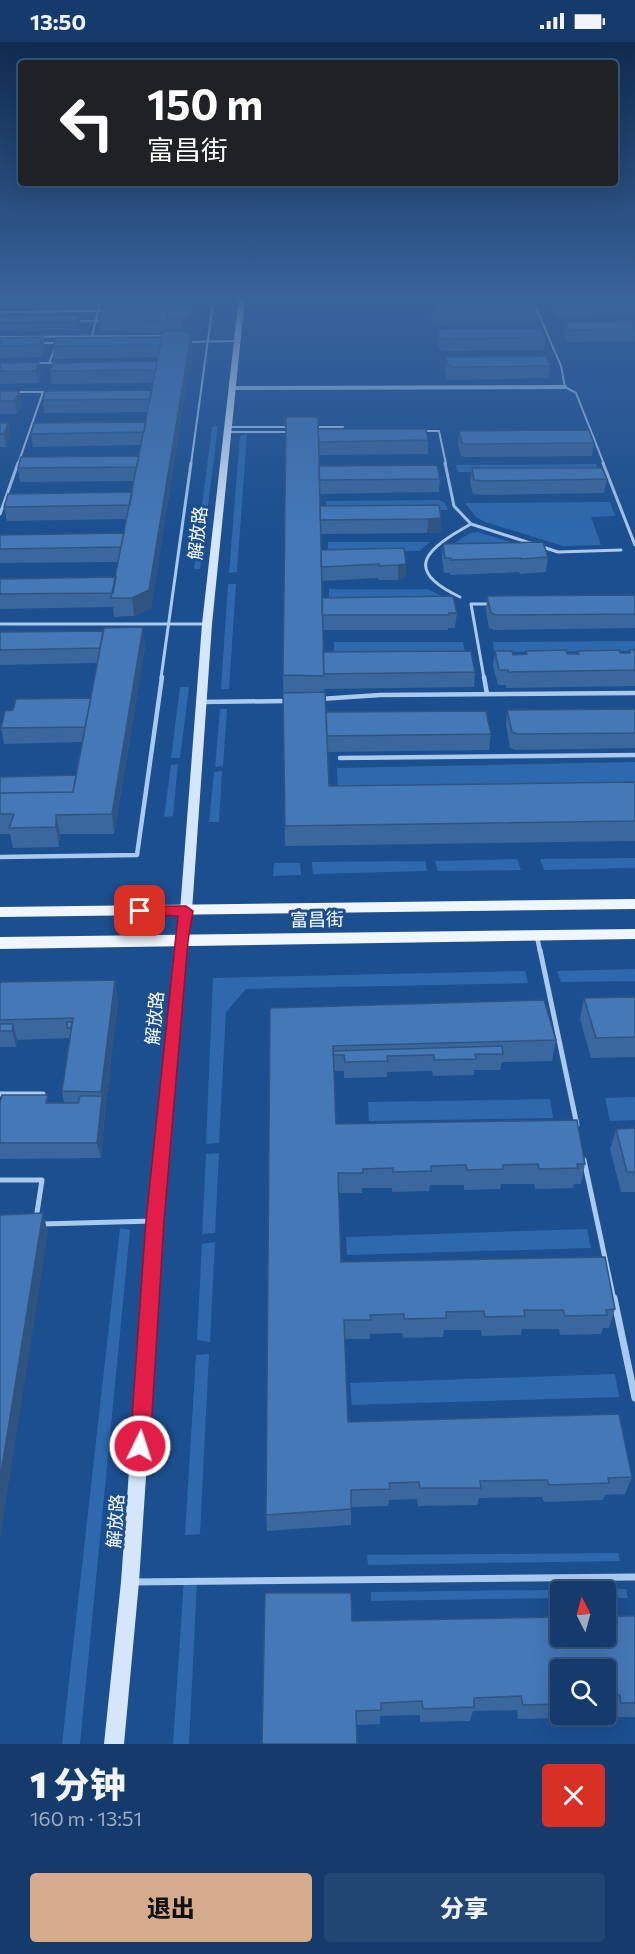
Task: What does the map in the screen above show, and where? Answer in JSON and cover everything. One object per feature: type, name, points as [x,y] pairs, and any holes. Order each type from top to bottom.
[{"type":"main road","name":"富昌街","points":[[0,912],[635,904]]},
{"type":"main road","name":"富昌街","points":[[0,943],[635,934]]},
{"type":"street","name":"解放路","points":[[114,1744],[130,1582],[155,1221],[181,941],[186,911],[207,624],[233,375]]},
{"type":"street","points":[[232,388],[565,387]]},
{"type":"lane","points":[[0,857],[137,855],[204,375]]},
{"type":"lane","points":[[563,375],[565,387],[576,393],[635,545]]},
{"type":"lane","points":[[0,514],[43,392],[11,392]]},
{"type":"lane","points":[[227,430],[297,427]]},
{"type":"lane","points":[[308,427],[343,427]]},
{"type":"lane","points":[[227,430],[298,432]]},
{"type":"lane","points":[[309,432],[345,431]]},
{"type":"lane","points":[[416,431],[439,431],[454,506],[471,524],[558,552],[621,550]]},
{"type":"lane","points":[[460,597],[440,590],[428,576],[424,564],[428,552],[440,542],[471,524]]},
{"type":"lane","points":[[487,694],[471,604],[495,604]]},
{"type":"lane","points":[[0,624],[207,624]]},
{"type":"lane","points":[[315,699],[380,695],[635,693]]},
{"type":"lane","points":[[201,702],[294,701]]},
{"type":"lane","points":[[340,758],[635,755]]},
{"type":"lane","points":[[537,936],[579,1134]]},
{"type":"lane","points":[[0,1094],[43,1094]]},
{"type":"lane","points":[[584,1157],[635,1398]]},
{"type":"lane","points":[[0,1180],[42,1180],[35,1224],[155,1221]]},
{"type":"lane","points":[[130,1582],[635,1577]]},
{"type":"shaded area","points":[[218,426],[200,569],[194,569],[212,427]]},
{"type":"shaded area","points":[[247,434],[237,572],[229,573],[240,436]]},
{"type":"shaded area","points":[[596,464],[599,473],[460,472],[457,471],[456,465]]},
{"type":"shaded area","points":[[438,500],[444,502],[448,510],[327,511],[326,501]]},
{"type":"shaded area","points":[[610,502],[615,516],[591,517],[601,545],[563,546],[485,522],[476,517],[465,503]]},
{"type":"shaded area","points":[[477,532],[532,548],[444,550],[470,533]]},
{"type":"shaded area","points":[[328,542],[430,542],[419,551],[328,552]]},
{"type":"shaded area","points":[[228,584],[236,584],[229,689],[221,689]]},
{"type":"shaded area","points":[[329,589],[427,589],[450,600],[329,600]]},
{"type":"shaded area","points":[[635,641],[635,651],[494,652],[493,642]]},
{"type":"shaded area","points":[[334,642],[463,642],[465,653],[334,654]]},
{"type":"shaded area","points":[[180,687],[189,687],[180,758],[171,758]]},
{"type":"shaded area","points":[[220,709],[227,709],[223,766],[215,767]]},
{"type":"shaded area","points":[[635,762],[635,788],[338,791],[337,768]]},
{"type":"shaded area","points":[[178,764],[173,816],[164,817],[171,765]]},
{"type":"shaded area","points":[[222,771],[219,822],[209,822],[214,772]]},
{"type":"shaded area","points":[[635,858],[635,868],[544,870],[540,859]]},
{"type":"shaded area","points":[[517,859],[521,870],[438,871],[435,861]]},
{"type":"shaded area","points":[[425,861],[427,871],[313,874],[312,862]]},
{"type":"shaded area","points":[[274,863],[300,863],[301,875],[273,876]]},
{"type":"shaded area","points":[[635,969],[635,981],[561,982],[557,971]]},
{"type":"shaded area","points":[[525,971],[528,983],[246,989],[226,1012],[219,1143],[206,1144],[213,978]]},
{"type":"shaded area","points":[[635,1097],[635,1120],[610,1121],[605,1098]]},
{"type":"shaded area","points":[[550,1099],[553,1118],[369,1121],[368,1102]]},
{"type":"shaded area","points":[[219,1153],[215,1233],[202,1234],[206,1154]]},
{"type":"shaded area","points":[[120,1228],[130,1230],[80,1744],[62,1744]]},
{"type":"shaded area","points":[[587,1229],[591,1248],[347,1255],[346,1237]]},
{"type":"shaded area","points":[[215,1242],[210,1342],[197,1340],[202,1244]]},
{"type":"shaded area","points":[[209,1354],[200,1534],[185,1535],[196,1355]]},
{"type":"shaded area","points":[[615,1374],[619,1397],[352,1405],[350,1383]]},
{"type":"shaded area","points":[[618,1553],[620,1561],[368,1565],[367,1555]]},
{"type":"shaded area","points":[[184,1579],[197,1581],[189,1744],[173,1744]]},
{"type":"shaded area","points":[[616,1589],[626,1589],[628,1598],[616,1598]]},
{"type":"shaded area","points":[[550,1590],[550,1598],[371,1601],[371,1592]]},
{"type":"building","points":[[154,375],[184,375],[149,590],[132,598],[111,598]]},
{"type":"building","points":[[152,390],[150,399],[43,400],[45,391]]},
{"type":"building","points":[[0,391],[19,391],[15,401],[0,401]]},
{"type":"building","points":[[286,417],[318,417],[324,676],[283,675]]},
{"type":"building","points":[[146,422],[144,432],[31,434],[34,423]]},
{"type":"building","points":[[0,423],[8,423],[4,434],[0,434]]},
{"type":"building","points":[[318,429],[426,429],[428,440],[319,442]]},
{"type":"building","points":[[589,430],[594,443],[466,444],[462,443],[459,431]]},
{"type":"building","points":[[139,456],[137,467],[18,468],[21,457]]},
{"type":"building","points":[[437,465],[440,479],[319,480],[319,466]]},
{"type":"building","points":[[472,468],[602,468],[607,479],[486,481],[474,480]]},
{"type":"building","points":[[132,492],[130,505],[4,507],[8,494]]},
{"type":"building","points":[[439,505],[441,518],[320,520],[320,506]]},
{"type":"building","points":[[124,533],[121,547],[0,549],[0,535]]},
{"type":"building","points":[[543,542],[548,557],[521,559],[451,560],[451,558],[445,558],[443,544]]},
{"type":"building","points":[[404,548],[406,564],[321,567],[321,550]]},
{"type":"building","points":[[116,577],[113,593],[0,594],[0,579]]},
{"type":"building","points":[[635,595],[635,614],[496,615],[491,613],[487,596]]},
{"type":"building","points":[[453,596],[457,613],[449,613],[449,615],[322,615],[322,598]]},
{"type":"building","points":[[143,627],[112,814],[56,815],[56,827],[9,828],[14,814],[0,814],[0,793],[73,792],[104,628]]},
{"type":"building","points":[[103,631],[100,648],[0,650],[0,632]]},
{"type":"building","points":[[566,650],[567,654],[579,654],[578,651],[619,650],[620,653],[630,653],[629,650],[635,650],[635,670],[508,672],[508,670],[499,670],[495,651],[512,651],[513,655],[527,654],[526,651]]},
{"type":"building","points":[[471,651],[475,672],[324,674],[323,652]]},
{"type":"building","points":[[325,692],[329,786],[635,782],[635,821],[285,826],[283,693]]},
{"type":"building","points":[[91,698],[85,727],[1,728],[5,711],[13,710],[16,699]]},
{"type":"building","points":[[635,709],[635,733],[517,734],[512,732],[507,710]]},
{"type":"building","points":[[486,711],[491,734],[327,736],[326,712]]},
{"type":"building","points":[[76,775],[73,792],[0,793],[0,777]]},
{"type":"building","points":[[115,980],[101,1092],[62,1091],[73,1018],[0,1020],[0,982]]},
{"type":"building","points":[[635,997],[635,1037],[596,1038],[584,998]]},
{"type":"building","points":[[544,1000],[556,1040],[333,1046],[336,1124],[577,1120],[585,1164],[577,1164],[578,1168],[539,1169],[538,1164],[503,1165],[503,1169],[467,1170],[466,1165],[431,1166],[431,1171],[393,1172],[393,1168],[363,1169],[363,1173],[338,1173],[341,1262],[605,1257],[615,1309],[606,1310],[607,1315],[565,1316],[563,1310],[524,1310],[525,1316],[485,1317],[484,1311],[446,1312],[446,1318],[404,1319],[404,1314],[370,1315],[371,1320],[344,1320],[348,1422],[619,1414],[632,1477],[608,1478],[609,1483],[549,1485],[547,1480],[480,1481],[481,1488],[420,1488],[419,1482],[389,1483],[390,1489],[351,1490],[351,1509],[266,1515],[270,1008]]},
{"type":"building","points":[[67,1022],[72,1022],[71,1028],[67,1028]]},
{"type":"building","points":[[0,1024],[13,1024],[12,1031],[0,1031]]},
{"type":"building","points":[[502,1046],[503,1054],[475,1054],[476,1059],[434,1060],[434,1055],[387,1056],[388,1061],[345,1062],[344,1055],[333,1055],[333,1051]]},
{"type":"building","points":[[2,1095],[48,1095],[46,1103],[78,1103],[80,1096],[102,1096],[97,1143],[0,1143]]},
{"type":"building","points":[[635,1128],[635,1172],[627,1172],[616,1129]]},
{"type":"building","points":[[43,1213],[0,1479],[0,1215]]},
{"type":"building","points":[[265,1593],[351,1593],[352,1621],[550,1617],[550,1647],[616,1647],[616,1616],[635,1616],[635,1703],[621,1703],[620,1695],[616,1695],[616,1659],[550,1659],[550,1704],[523,1705],[521,1696],[474,1698],[474,1707],[423,1709],[422,1701],[381,1703],[381,1710],[356,1711],[357,1744],[262,1744]]},
{"type":"route","points":[[140,911],[186,911],[181,941],[155,1221],[140,1446]]}]
